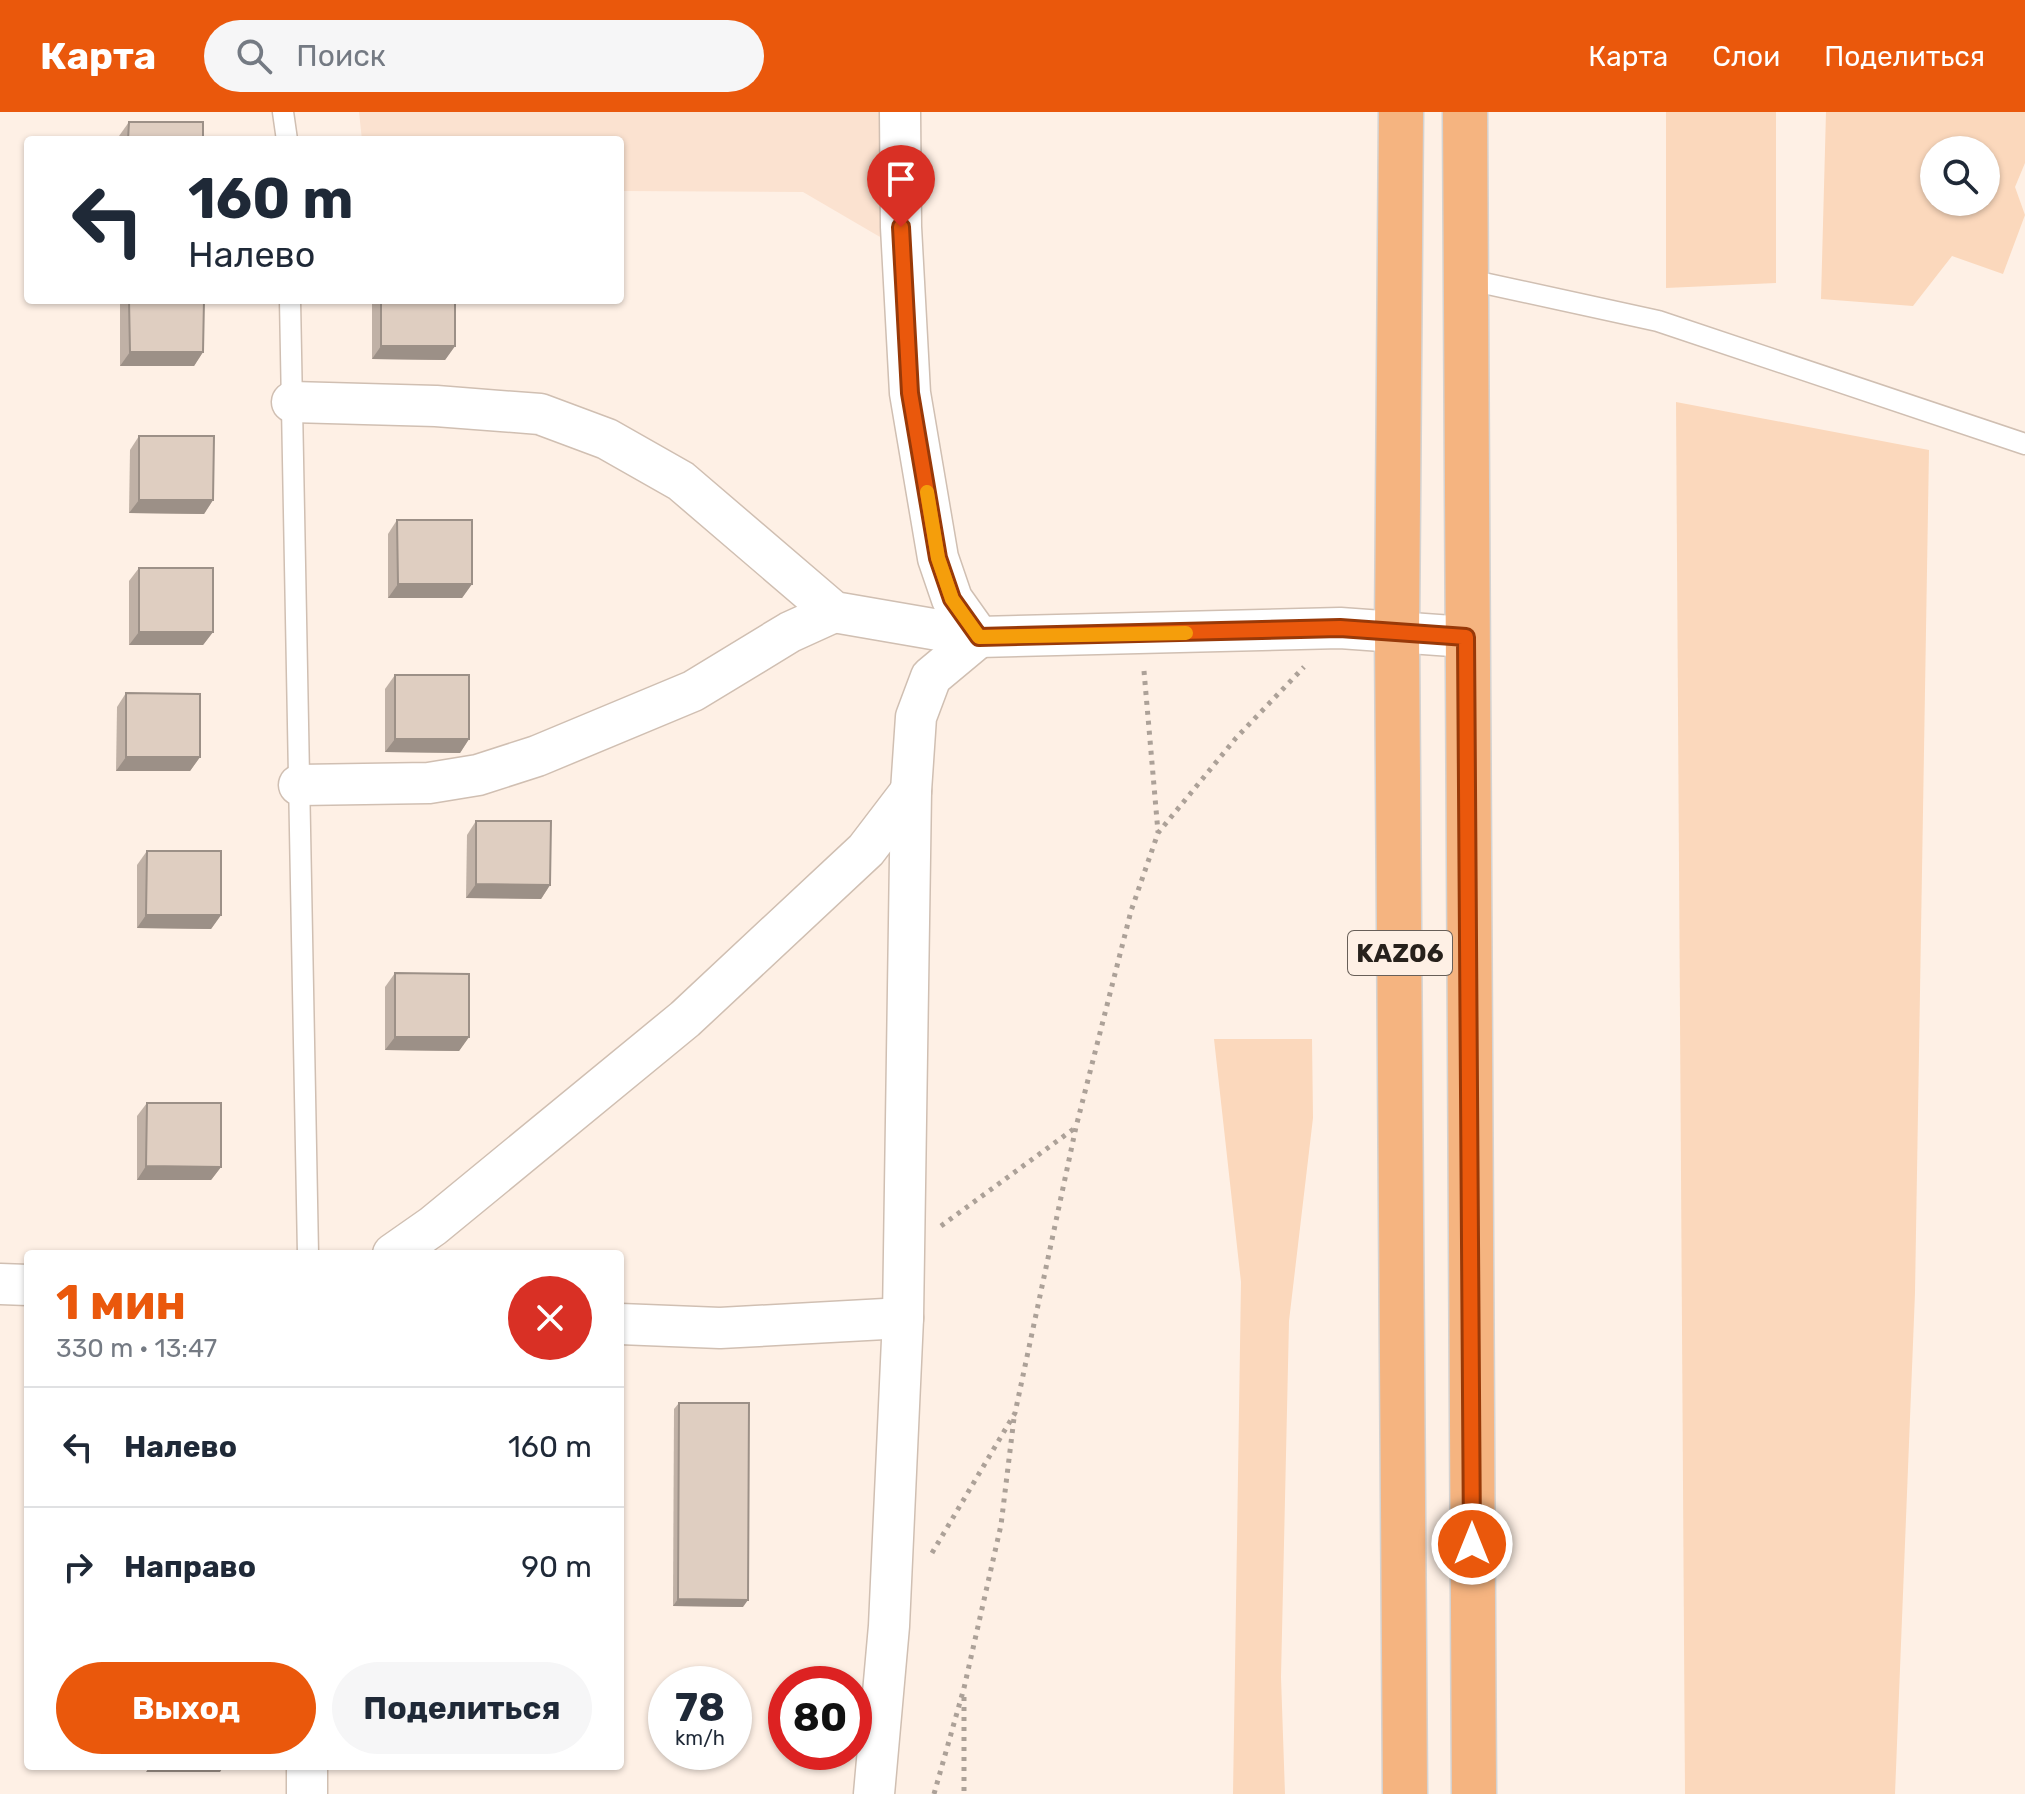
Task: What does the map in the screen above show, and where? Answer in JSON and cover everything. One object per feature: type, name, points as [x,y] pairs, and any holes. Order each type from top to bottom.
[{"type":"highway","name":"KАZ06","points":[[1401,112],[1397,633],[1405,1794]]},
{"type":"highway","name":"KАZ06","points":[[1465,112],[1474,1794]]},
{"type":"street","points":[[900,112],[901,227],[910,393],[938,558],[952,599],[979,637]]},
{"type":"street","points":[[292,402],[436,406],[540,414],[607,439],[681,481],[834,612],[979,637],[1340,628],[1466,637]]},
{"type":"street","points":[[299,785],[429,783],[478,775],[537,756],[693,691],[790,632],[834,612]]},
{"type":"street","points":[[874,1794],[889,1626],[903,1318],[911,791],[916,717],[931,677],[979,637]]},
{"type":"street","points":[[399,1250],[433,1226],[685,1019],[866,850],[911,791]]},
{"type":"street","points":[[0,1284],[24,1285]]},
{"type":"street","points":[[624,1324],[720,1328],[903,1318]]},
{"type":"street","points":[[307,1770],[307,1794]]},
{"type":"lane","points":[[283,112],[286,136]]},
{"type":"lane","points":[[1465,279],[1658,321],[2025,444]]},
{"type":"lane","points":[[290,304],[308,1250]]},
{"type":"path","points":[[934,1794],[964,1688],[1001,1525],[1015,1413],[1076,1127],[1131,911],[1158,833],[1236,738],[1340,628]]},
{"type":"path","points":[[1141,634],[1158,833]]},
{"type":"path","points":[[903,1253],[1076,1127]]},
{"type":"path","points":[[928,1560],[1015,1413]]},
{"type":"path","points":[[964,1688],[964,1794]]},
{"type":"shaded area","points":[[359,112],[894,112],[892,244],[803,192],[624,191],[624,136],[362,136]]},
{"type":"shaded area","points":[[1666,112],[1776,112],[1776,283],[1666,288]]},
{"type":"shaded area","points":[[1826,112],[2025,112],[2025,163],[2015,187],[2025,215],[2003,274],[1952,256],[1913,306],[1821,299]]},
{"type":"shaded area","points":[[1676,402],[1929,450],[1915,1293],[1895,1794],[1685,1794]]},
{"type":"shaded area","points":[[1214,1039],[1312,1039],[1313,1118],[1289,1321],[1281,1677],[1285,1794],[1233,1794],[1241,1282]]},
{"type":"building","points":[[129,122],[203,122],[203,136],[128,136]]},
{"type":"building","points":[[129,304],[204,304],[203,352],[130,352]]},
{"type":"building","points":[[381,304],[455,304],[455,346],[381,346]]},
{"type":"building","points":[[139,436],[214,436],[213,500],[139,500]]},
{"type":"building","points":[[397,520],[472,520],[472,584],[398,584]]},
{"type":"building","points":[[139,568],[213,568],[213,632],[139,632]]},
{"type":"building","points":[[395,675],[469,675],[469,739],[395,739]]},
{"type":"building","points":[[126,693],[200,694],[200,757],[126,757]]},
{"type":"building","points":[[476,821],[551,821],[550,885],[476,884]]},
{"type":"building","points":[[147,851],[221,851],[221,915],[146,915]]},
{"type":"building","points":[[395,973],[469,974],[469,1037],[395,1037]]},
{"type":"building","points":[[147,1103],[221,1103],[221,1167],[146,1166]]},
{"type":"building","points":[[679,1403],[749,1403],[748,1600],[678,1599]]},
{"type":"slow traffic","points":[[927,492],[938,558],[952,599],[979,637],[1186,633]]},
{"type":"route","points":[[901,227],[910,393],[938,558],[952,599],[979,637],[1340,628],[1466,637],[1472,1544]]}]
